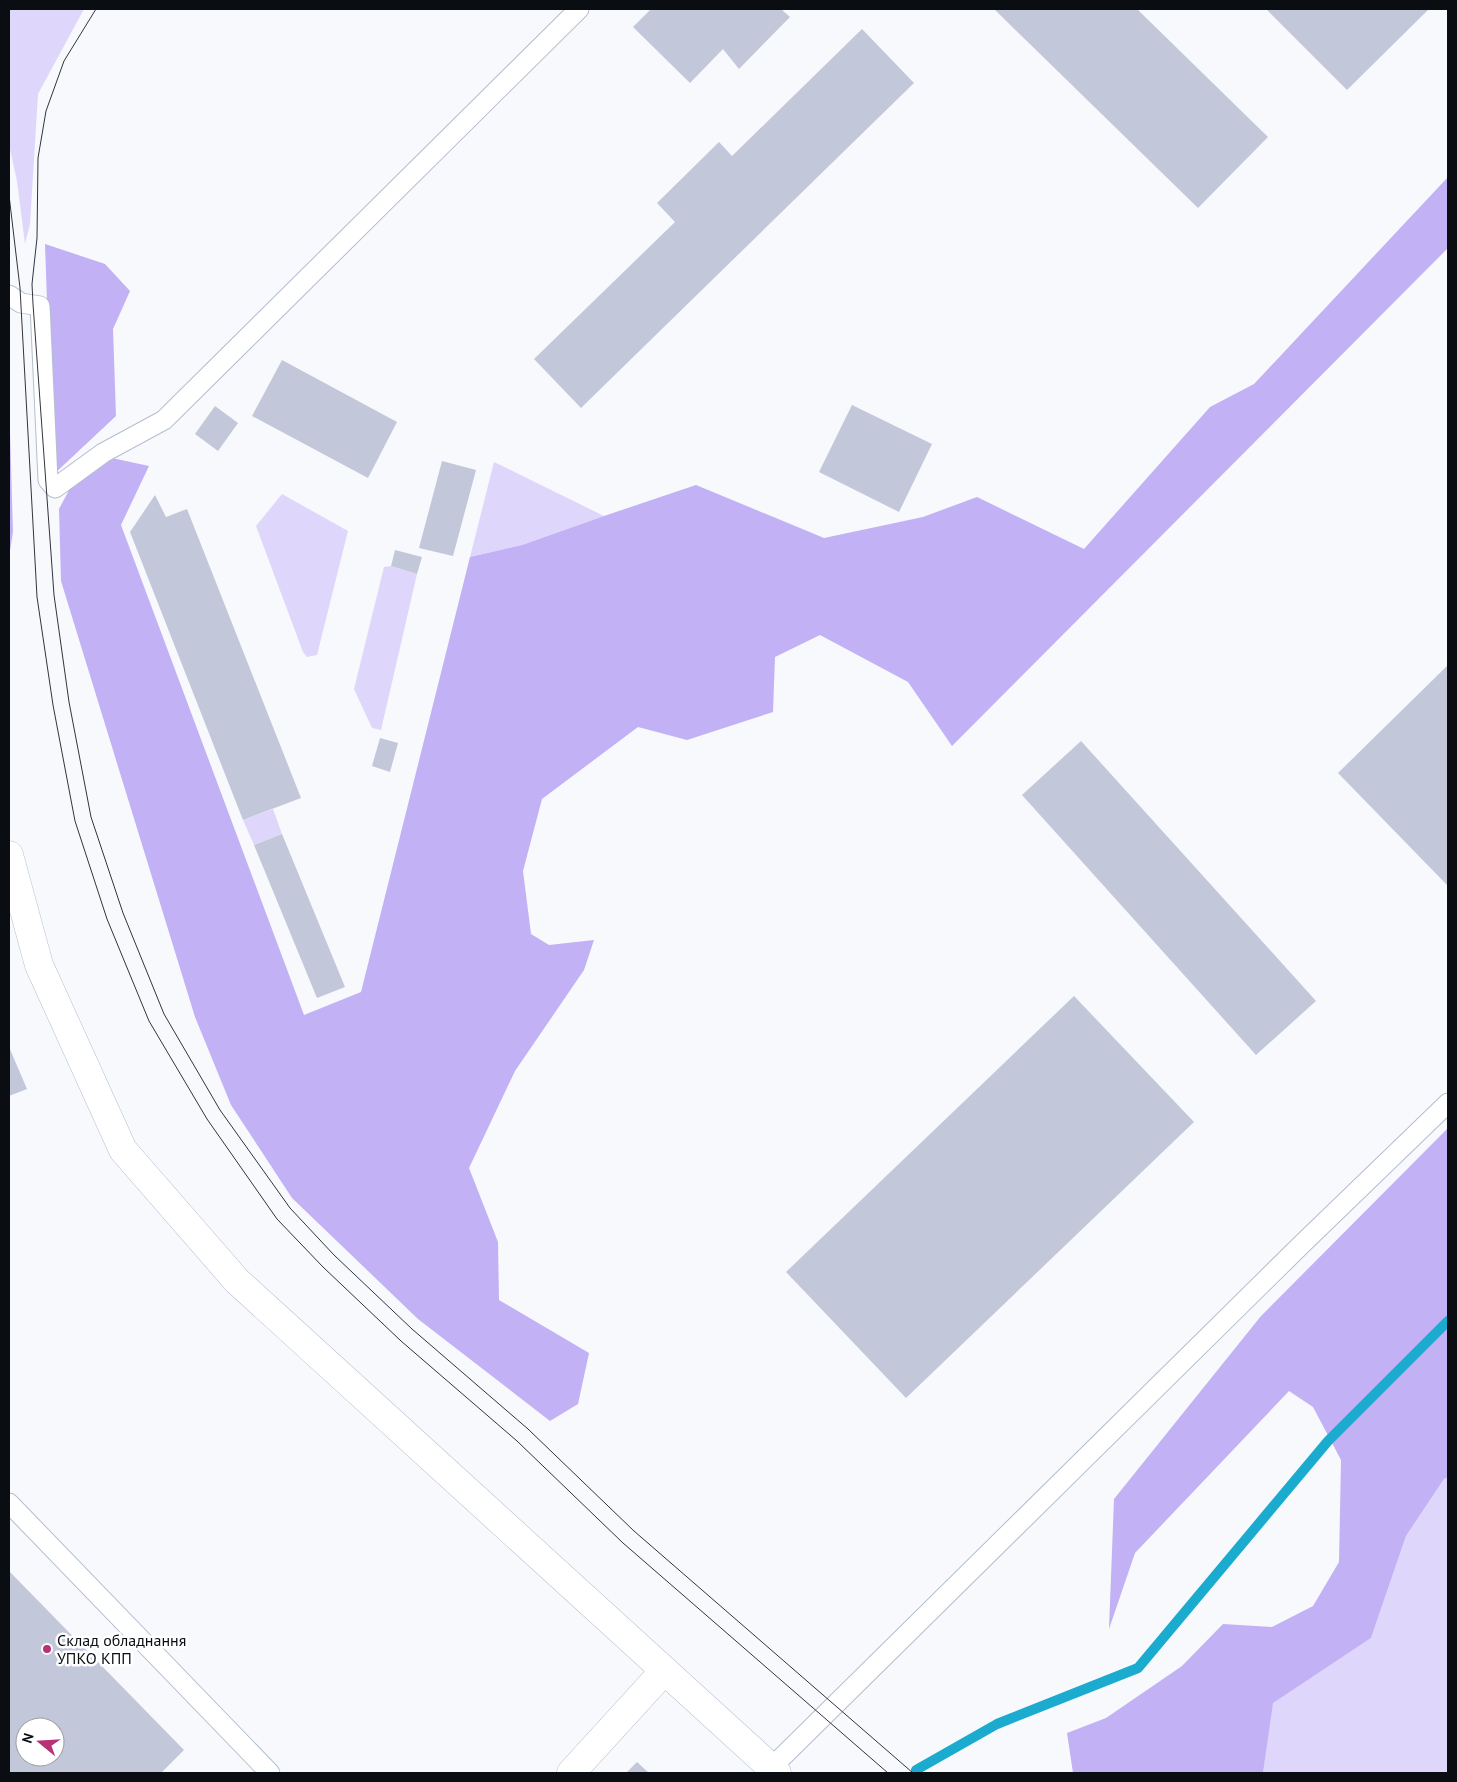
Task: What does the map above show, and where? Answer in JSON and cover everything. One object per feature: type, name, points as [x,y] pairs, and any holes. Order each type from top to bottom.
[{"type":"street","points":[[9,855],[39,965],[122,1150],[237,1281],[774,1770]]},
{"type":"street","points":[[571,1773],[664,1671]]},
{"type":"lane","points":[[9,295],[21,303],[40,306],[48,480],[55,488],[103,454],[164,420],[579,9]]},
{"type":"lane","points":[[774,1770],[1301,1245],[1448,1102]]},
{"type":"lane","points":[[9,1503],[258,1769]]},
{"type":"shaded area","points":[[9,9],[84,9],[38,94],[30,224],[25,244],[17,181],[9,145]]},
{"type":"shaded area","points":[[1448,177],[1448,248],[952,746],[908,682],[820,635],[775,657],[773,712],[687,740],[638,727],[542,799],[523,871],[531,934],[549,945],[594,940],[584,970],[515,1071],[469,1168],[498,1242],[499,1300],[589,1353],[578,1404],[550,1421],[418,1319],[292,1198],[231,1105],[195,1017],[61,581],[59,509],[76,477],[112,458],[149,466],[121,525],[304,1015],[361,992],[470,557],[522,545],[696,485],[824,538],[923,517],[977,497],[1084,549],[1210,407],[1254,384]]},
{"type":"shaded area","points":[[45,244],[105,264],[130,291],[113,329],[116,416],[53,475]]},
{"type":"shaded area","points":[[9,397],[13,532],[9,557]]},
{"type":"shaded area","points":[[494,462],[604,516],[522,545],[470,557]]},
{"type":"shaded area","points":[[282,494],[348,531],[317,655],[307,657],[303,652],[256,526]]},
{"type":"shaded area","points":[[391,566],[417,574],[381,730],[372,728],[354,689],[384,567]]},
{"type":"shaded area","points":[[273,809],[282,834],[254,845],[243,820]]},
{"type":"shaded area","points":[[1448,1128],[1448,1477],[1444,1479],[1406,1536],[1371,1638],[1273,1703],[1263,1773],[1073,1773],[1067,1733],[1106,1718],[1182,1666],[1223,1624],[1272,1627],[1313,1606],[1339,1562],[1341,1460],[1313,1407],[1289,1391],[1135,1553],[1109,1629],[1114,1499],[1261,1316]]},
{"type":"shaded area","points":[[1448,1477],[1448,1773],[1263,1773],[1272,1703],[1371,1638],[1406,1536],[1444,1479]]},
{"type":"building","points":[[651,9],[781,9],[790,17],[739,69],[723,49],[690,83],[633,27]]},
{"type":"building","points":[[994,9],[1137,9],[1268,137],[1198,208]]},
{"type":"building","points":[[1266,9],[1429,9],[1347,90]]},
{"type":"building","points":[[862,29],[914,83],[581,408],[534,359],[675,222],[657,203],[719,142],[732,156]]},
{"type":"building","points":[[282,360],[397,422],[368,478],[252,416]]},
{"type":"building","points":[[852,405],[932,444],[899,512],[819,472]]},
{"type":"building","points":[[215,406],[238,423],[218,451],[195,434]]},
{"type":"building","points":[[442,461],[476,470],[453,556],[419,548]]},
{"type":"building","points":[[155,495],[166,517],[187,509],[301,798],[243,820],[130,532]]},
{"type":"building","points":[[395,550],[422,557],[417,574],[391,566]]},
{"type":"building","points":[[1448,665],[1448,886],[1338,773]]},
{"type":"building","points":[[380,738],[398,743],[390,772],[372,766]]},
{"type":"building","points":[[1081,741],[1316,1001],[1256,1055],[1022,795]]},
{"type":"building","points":[[282,834],[345,987],[317,998],[254,845]]},
{"type":"building","points":[[1074,996],[1194,1122],[906,1398],[786,1272]]},
{"type":"building","points":[[9,1047],[27,1089],[9,1096]]},
{"type":"building","name":"Склад обладнання УПКО КПП","points":[[9,1571],[184,1750],[161,1773],[9,1773]]},
{"type":"building","points":[[637,1762],[649,1773],[626,1773]]},
{"type":"waterway","points":[[916,1770],[997,1724],[1138,1668],[1328,1441],[1448,1321]]},
{"type":"tram line","points":[[96,9],[64,61],[46,111],[38,158],[37,238],[32,284],[33,304],[54,595],[69,702],[91,817],[123,913],[164,1014],[220,1110],[290,1208],[334,1255],[412,1329],[528,1429],[634,1531],[913,1773]]},
{"type":"tram line","points":[[9,195],[20,288],[37,597],[53,705],[75,821],[107,919],[149,1021],[207,1119],[277,1219],[323,1267],[401,1341],[517,1441],[623,1543],[888,1773]]},
{"type":"place","name":"Склад обладнання УПКО КПП","points":[[47,1649]]}]
